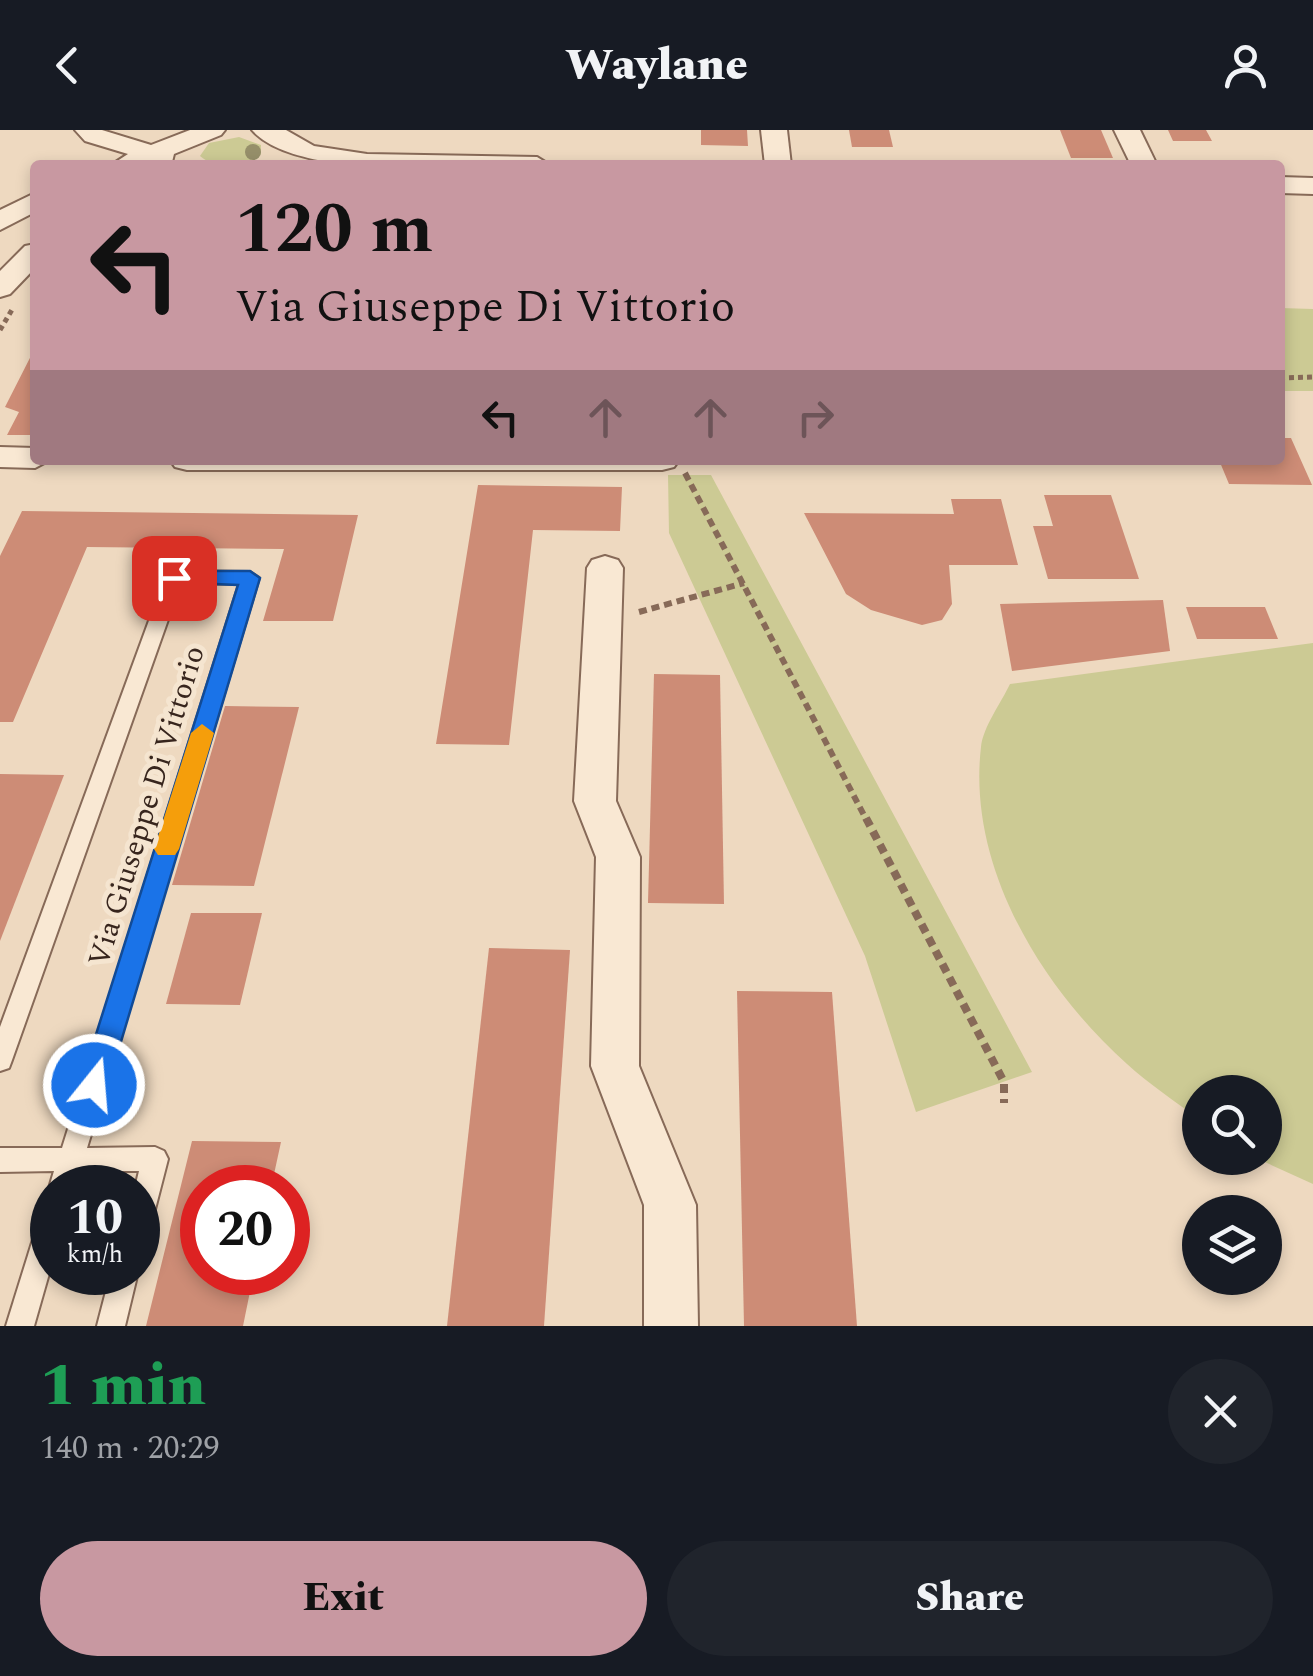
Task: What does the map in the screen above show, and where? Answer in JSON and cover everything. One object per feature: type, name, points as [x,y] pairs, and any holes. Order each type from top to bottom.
[{"type":"street","points":[[88,130],[120,153],[183,147]]},
{"type":"street","points":[[774,130],[777,160]]},
{"type":"street","points":[[1127,130],[1142,160]]},
{"type":"street","points":[[362,137],[425,156],[485,159]]},
{"type":"street","points":[[281,142],[348,159],[485,159]]},
{"type":"street","points":[[120,153],[183,147]]},
{"type":"street","points":[[1285,185],[1313,186]]},
{"type":"street","points":[[2,219],[30,204]]},
{"type":"street","points":[[1285,205],[1313,206]]},
{"type":"street","points":[[2,219],[30,226]]},
{"type":"street","points":[[0,288],[30,257]]},
{"type":"street","points":[[535,465],[674,467]]},
{"type":"street","points":[[606,568],[595,801],[618,857],[615,1066],[670,1205],[670,1326]]},
{"type":"lane","name":"Via Giuseppe Di Vittorio","points":[[0,1060],[174,578],[250,578],[69,1165]]},
{"type":"lane","points":[[0,1160],[155,1158],[153,1165]]},
{"type":"lane","points":[[20,1326],[30,1293]]},
{"type":"lane","points":[[110,1326],[119,1295]]},
{"type":"path","points":[[1285,378],[1313,377]]},
{"type":"path","points":[[674,467],[744,582],[1004,1082],[1004,1103]]},
{"type":"path","points":[[602,622],[744,582]]},
{"type":"shaded area","points":[[239,137],[261,145],[261,154],[250,160],[206,160],[200,156],[209,143]]},
{"type":"shaded area","points":[[1285,308],[1313,309],[1313,391],[1285,391]]},
{"type":"shaded area","points":[[668,475],[711,475],[1032,1072],[916,1112],[865,956],[669,533]]},
{"type":"shaded area","points":[[1313,643],[1313,1184],[1282,1170],[1282,1075],[1182,1075],[1182,1107],[1095,1033],[1039,961],[998,879],[986,836],[980,792],[982,739],[1010,684]]},
{"type":"building","points":[[701,130],[747,130],[748,146],[701,145]]},
{"type":"building","points":[[849,130],[889,130],[893,147],[852,147]]},
{"type":"building","points":[[1060,130],[1101,130],[1113,158],[1071,158]]},
{"type":"building","points":[[1168,130],[1206,130],[1212,141],[1173,141]]},
{"type":"building","points":[[30,358],[30,435],[7,435],[19,412],[5,407]]},
{"type":"building","points":[[1285,438],[1291,438],[1312,485],[1229,484],[1221,465],[1285,465]]},
{"type":"building","points":[[478,485],[622,487],[620,531],[533,530],[509,745],[436,744]]},
{"type":"building","points":[[1044,495],[1111,495],[1139,579],[1048,579],[1033,526],[1053,526]]},
{"type":"building","points":[[951,499],[1001,499],[1018,565],[949,565],[952,604],[942,620],[922,625],[871,610],[846,594],[804,513],[954,514]]},
{"type":"building","points":[[22,511],[358,515],[333,621],[263,621],[284,549],[87,547],[13,722],[0,722],[0,556]]},
{"type":"building","points":[[1163,600],[1170,651],[1012,671],[1000,604]]},
{"type":"building","points":[[1186,607],[1265,607],[1278,639],[1197,639]]},
{"type":"building","points":[[654,674],[720,675],[724,904],[648,903]]},
{"type":"building","points":[[225,706],[299,707],[254,886],[172,885]]},
{"type":"building","points":[[0,774],[64,775],[0,941]]},
{"type":"building","points":[[191,913],[262,913],[240,1005],[166,1004]]},
{"type":"building","points":[[489,948],[570,950],[544,1326],[447,1326]]},
{"type":"building","points":[[737,991],[832,992],[857,1326],[744,1326]]},
{"type":"building","points":[[192,1141],[281,1142],[276,1165],[186,1165]]},
{"type":"building","points":[[180,1189],[180,1295],[249,1295],[243,1326],[146,1326],[154,1295],[160,1295],[160,1270]]},
{"type":"slow traffic","points":[[167,849],[202,733]]},
{"type":"route","points":[[94,1085],[250,578],[174,578]]}]
